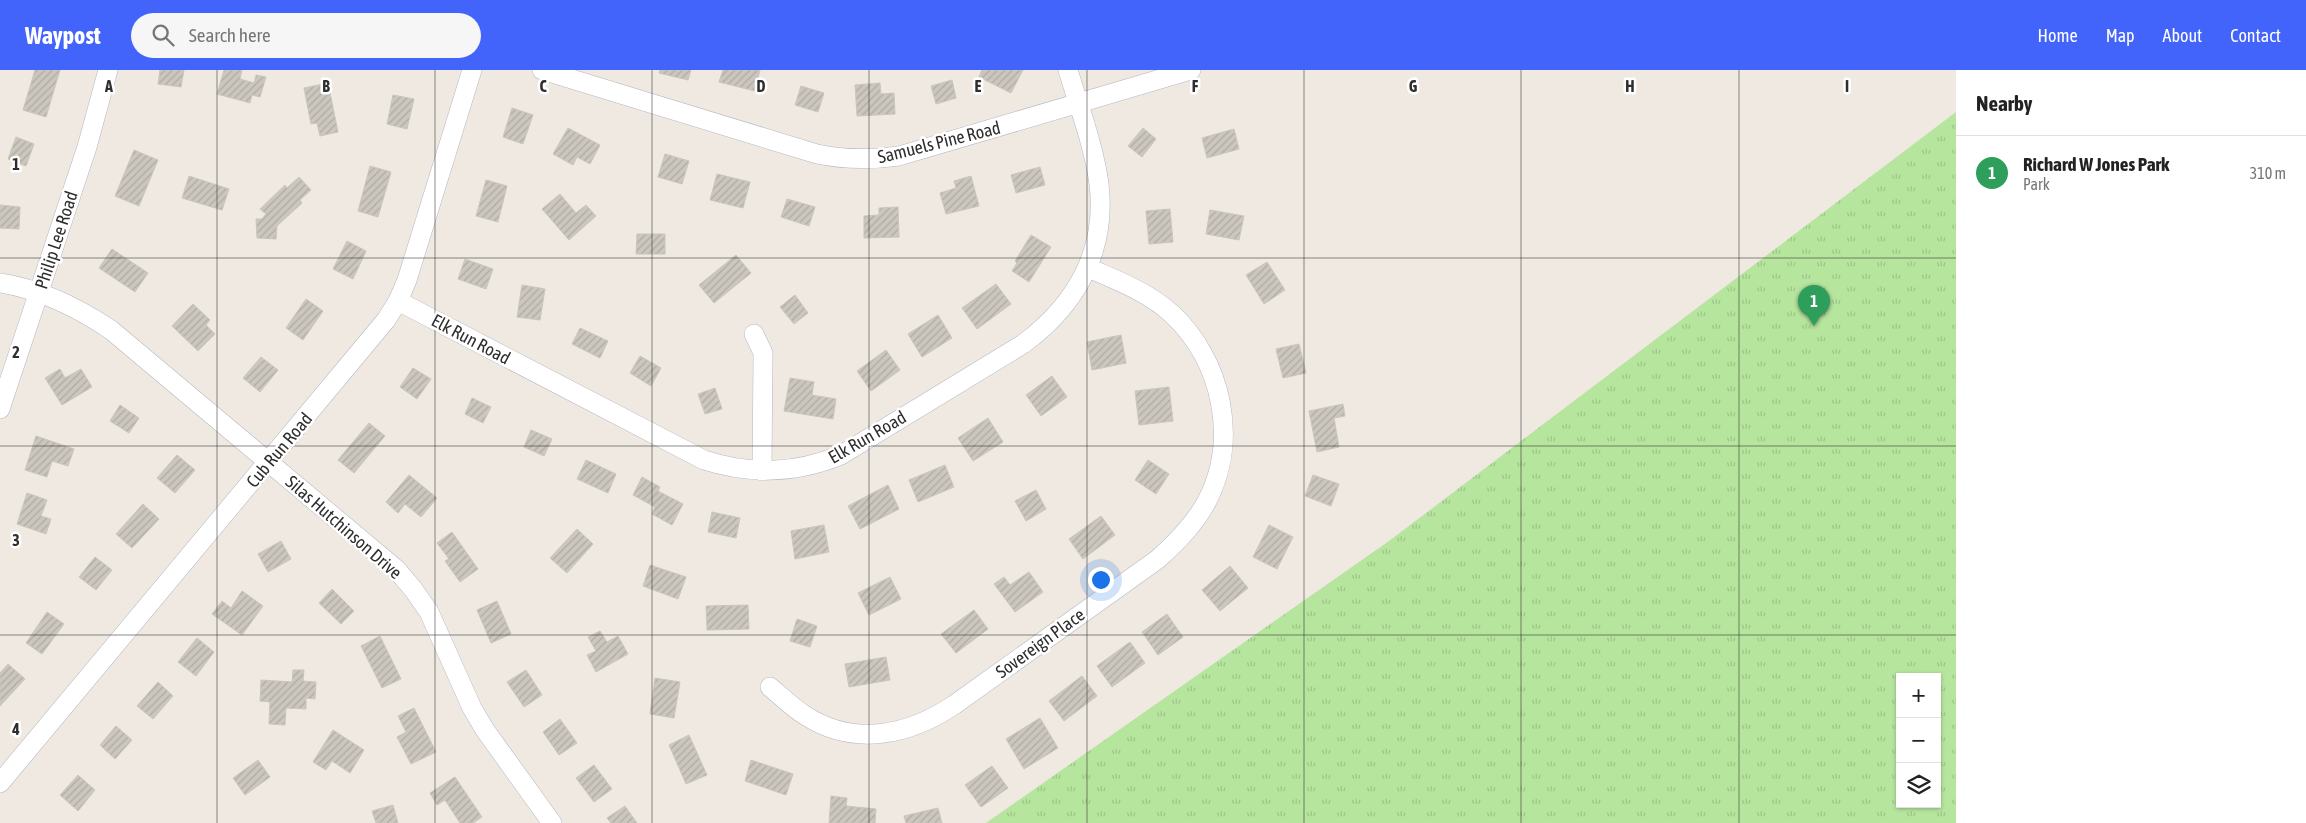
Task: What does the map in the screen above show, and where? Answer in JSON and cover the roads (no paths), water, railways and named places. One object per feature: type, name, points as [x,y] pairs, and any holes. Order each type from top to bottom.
[{"type":"street","name":"Philip Lee Road","points":[[0,409],[87,147],[108,70]]},
{"type":"street","name":"Cub Run Road","points":[[0,783],[386,320],[398,301],[407,280],[472,70]]},
{"type":"street","name":"Samuels Pine Road","points":[[542,70],[817,154],[849,159],[899,156],[1191,70]]},
{"type":"street","name":"Elk Run Road","points":[[398,301],[695,456],[722,466],[762,471],[800,468],[842,455],[1023,344],[1056,316],[1069,300],[1089,268],[1098,225],[1100,196],[1097,174],[1068,70]]},
{"type":"street","name":"Sovereign Place","points":[[770,687],[806,716],[850,733],[893,732],[914,727],[935,718],[954,705],[1158,559],[1177,542],[1193,522],[1207,501],[1216,477],[1223,443],[1223,416],[1218,389],[1209,364],[1194,340],[1170,312],[1131,286],[1089,268]]},
{"type":"street","name":"Silas Hutchinson Drive","points":[[0,284],[38,294],[88,315],[111,330],[396,569],[413,589],[433,620],[472,708],[552,823]]},
{"type":"street","points":[[754,334],[764,353],[762,471]]},
{"type":"place","name":"Richard W Jones Park","points":[[1814,326]]}]
